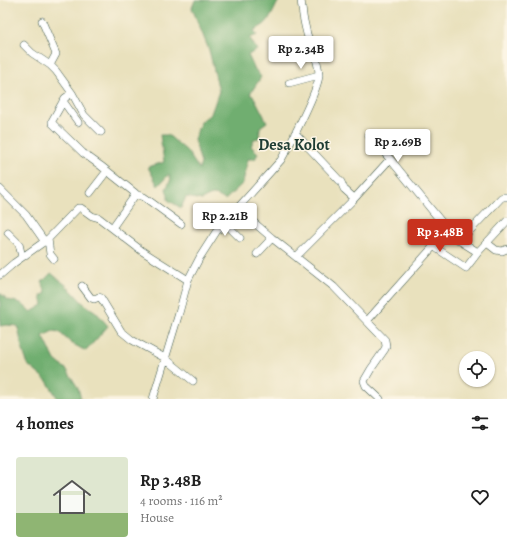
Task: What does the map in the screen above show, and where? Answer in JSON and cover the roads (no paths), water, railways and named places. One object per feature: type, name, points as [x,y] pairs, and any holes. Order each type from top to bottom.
[{"type":"street","points":[[153,399],[180,313],[188,280],[208,243],[281,160],[315,89],[319,75],[316,58],[304,22],[301,0]]},
{"type":"street","points":[[42,21],[56,54],[50,65]]},
{"type":"street","points":[[24,45],[32,53],[50,65],[72,93],[84,115],[102,132]]},
{"type":"street","points":[[289,83],[319,75]]},
{"type":"street","points":[[72,93],[65,98],[52,123],[83,153],[135,194],[144,198],[181,224]]},
{"type":"street","points":[[63,101],[78,122]]},
{"type":"street","points":[[295,133],[341,182],[346,191],[354,198]]},
{"type":"street","points":[[369,136],[390,159],[448,230],[460,241],[479,252]]},
{"type":"street","points":[[296,257],[390,159]]},
{"type":"street","points":[[90,193],[107,171]]},
{"type":"street","points":[[0,189],[26,214],[46,240],[50,254],[54,259]]},
{"type":"street","points":[[112,228],[135,194]]},
{"type":"street","points":[[460,241],[501,198],[507,197]]},
{"type":"street","points":[[0,275],[46,240],[78,208],[83,209],[92,216],[99,218],[142,251],[188,280]]},
{"type":"street","points":[[238,209],[334,287],[386,342],[385,349],[364,381],[366,386],[380,399]]},
{"type":"street","points":[[433,246],[466,268],[507,221]]},
{"type":"street","points":[[225,223],[240,238]]},
{"type":"street","points":[[367,321],[448,230]]},
{"type":"street","points":[[8,233],[19,244],[22,257]]},
{"type":"street","points":[[257,254],[272,238]]},
{"type":"street","points":[[487,243],[496,250],[502,251],[507,249]]},
{"type":"street","points":[[82,286],[91,298],[101,298],[122,331],[132,340],[165,358],[194,381]]},
{"type":"district","name":"Desa Kolot","points":[[294,145]]}]
